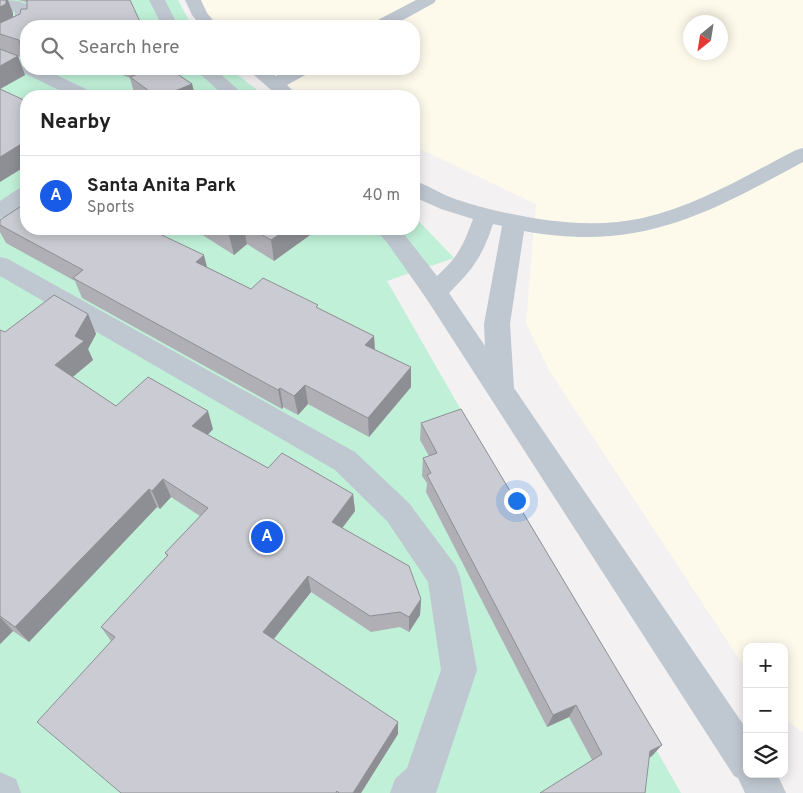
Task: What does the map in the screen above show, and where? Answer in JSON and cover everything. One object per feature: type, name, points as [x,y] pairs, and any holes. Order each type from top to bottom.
[{"type":"street","points":[[0,0],[23,9],[23,20]]},
{"type":"street","points":[[156,0],[167,20]]},
{"type":"street","points":[[193,0],[205,20]]},
{"type":"street","points":[[391,20],[428,0]]},
{"type":"street","points":[[0,38],[20,28]]},
{"type":"street","points":[[42,75],[73,90]]},
{"type":"street","points":[[211,75],[228,90]]},
{"type":"street","points":[[263,75],[282,90]]},
{"type":"street","points":[[274,84],[291,75]]},
{"type":"street","points":[[420,191],[450,206],[485,216],[538,227],[567,230],[604,230],[641,226],[704,204],[803,154]]},
{"type":"street","points":[[0,211],[20,198]]},
{"type":"street","points":[[435,292],[458,270],[473,250],[485,216]]},
{"type":"street","points":[[500,391],[497,324],[514,222]]},
{"type":"street","points":[[393,235],[435,292],[743,757]]},
{"type":"street","points":[[0,265],[345,461],[398,512],[444,577],[459,670],[422,780],[409,793]]},
{"type":"street","points":[[758,778],[767,793]]},
{"type":"shaded area","points":[[198,0],[803,0],[803,732],[788,722],[788,643],[743,643],[743,665],[549,370],[526,323],[536,204],[420,149],[420,90],[295,90],[268,75],[420,75],[420,20],[210,20]]},
{"type":"green space","points":[[0,0],[178,0],[189,20],[20,20],[20,75],[238,75],[257,90],[20,90],[20,235],[420,235],[420,222],[454,258],[387,281],[681,793],[0,793]]},
{"type":"building","points":[[0,0],[6,0],[6,4],[0,7]]},
{"type":"building","points":[[27,0],[130,0],[139,20],[20,20],[20,44],[19,40],[0,34],[0,23],[20,14],[21,9],[27,9]]},
{"type":"building","points":[[0,49],[18,56],[0,66]]},
{"type":"building","points":[[135,75],[179,75],[192,84],[178,90],[148,90],[130,77]]},
{"type":"building","points":[[0,89],[20,98],[20,145],[0,157]]},
{"type":"building","points":[[20,207],[20,235],[162,235],[204,255],[196,262],[251,289],[263,278],[318,305],[316,307],[374,336],[365,345],[411,367],[368,418],[305,385],[294,396],[280,388],[278,390],[73,278],[83,270],[0,225],[0,220]]},
{"type":"building","points":[[262,235],[278,235],[271,240]]},
{"type":"building","points":[[54,295],[88,314],[75,336],[84,341],[55,365],[116,406],[148,377],[208,411],[192,426],[268,468],[282,453],[353,494],[332,522],[409,566],[421,599],[409,617],[400,612],[370,616],[308,576],[263,632],[398,722],[353,793],[339,793],[337,791],[336,793],[121,793],[37,722],[115,637],[101,627],[168,555],[165,553],[208,508],[163,479],[152,491],[149,489],[15,627],[0,616],[0,330],[5,332]]},
{"type":"building","points":[[461,409],[662,745],[650,751],[645,793],[540,793],[602,754],[576,705],[553,715],[427,475],[431,473],[423,458],[437,453],[421,423]]},
{"type":"place","name":"Santa Anita Park","points":[[267,537]]}]
